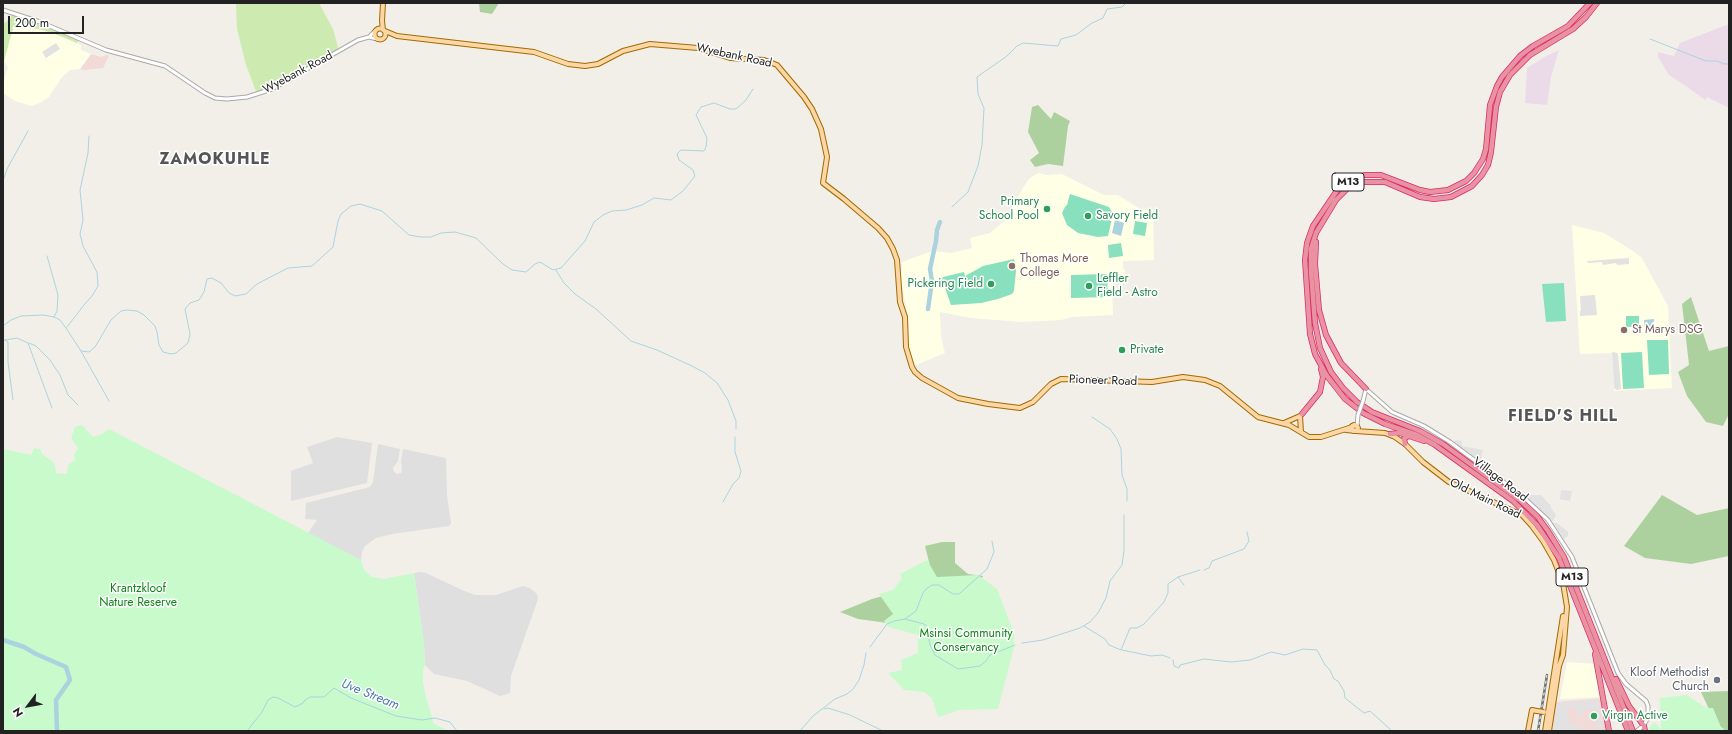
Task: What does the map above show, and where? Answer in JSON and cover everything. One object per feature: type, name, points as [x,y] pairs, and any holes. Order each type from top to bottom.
[{"type":"highway","name":"M13","points":[[1590,3],[1568,26],[1533,46],[1520,56],[1502,77],[1490,105],[1486,149],[1483,159],[1474,173],[1466,181],[1448,190],[1430,192],[1420,190],[1381,175],[1364,175],[1347,182],[1333,195],[1310,232],[1305,252],[1308,317],[1312,343],[1326,376],[1359,415],[1417,435],[1445,451],[1513,501],[1537,525],[1558,558],[1628,731]]},
{"type":"highway","name":"M13","points":[[1597,3],[1586,17],[1573,29],[1530,55],[1510,75],[1500,92],[1496,107],[1488,165],[1482,175],[1472,186],[1458,194],[1434,199],[1418,196],[1385,182],[1363,182],[1348,188],[1340,196],[1320,226],[1313,241],[1311,258],[1315,323],[1321,352],[1334,376],[1350,396],[1365,407],[1381,416],[1414,428],[1435,438],[1513,495],[1532,511],[1552,536],[1564,557],[1634,731]]},
{"type":"highway","points":[[1320,226],[1314,256],[1321,321],[1329,342],[1338,358],[1366,389]]},
{"type":"highway","points":[[1301,415],[1320,392],[1323,377],[1319,362]]},
{"type":"highway","name":"M13","points":[[1359,415],[1445,451]]},
{"type":"highway","points":[[1390,434],[1398,433],[1426,442]]},
{"type":"highway","points":[[1405,444],[1404,439],[1408,436]]},
{"type":"highway","points":[[1593,643],[1609,731]]},
{"type":"highway","points":[[1605,659],[1629,706],[1643,726]]},
{"type":"main road","points":[[382,17],[375,35],[377,38],[381,39],[384,37],[382,17],[383,3]]},
{"type":"main road","points":[[377,30],[384,30]]},
{"type":"main road","name":"Wyebank Road","points":[[384,30],[397,36]]},
{"type":"main road","name":"Wyebank Road","points":[[384,37],[397,36],[534,52],[568,64],[585,66],[598,64],[623,51],[650,44],[698,48],[730,58],[756,59],[771,62],[777,65],[789,78],[804,97],[816,116],[824,140],[827,157],[824,185]]},
{"type":"main road","name":"Pioneer Road","points":[[824,185],[835,192],[878,228],[890,243],[896,257],[900,302],[905,317],[906,347],[912,367],[922,378],[958,398],[1020,408],[1033,402],[1051,384],[1061,379],[1152,382],[1176,377],[1194,378],[1220,386],[1260,418],[1282,423],[1301,432]]},
{"type":"main road","points":[[1282,423],[1294,420],[1301,415]]},
{"type":"main road","points":[[1292,427],[1301,415]]},
{"type":"main road","points":[[1301,415],[1301,432]]},
{"type":"main road","name":"Old Main Road","points":[[1301,432],[1309,437],[1316,437],[1355,428],[1365,431],[1390,434],[1405,444],[1423,462],[1449,482],[1515,511],[1525,518],[1536,531],[1554,560],[1566,592],[1564,652],[1559,666],[1549,731]]},
{"type":"main road","name":"Old Main Road","points":[[1545,731],[1552,681],[1566,604]]},
{"type":"main road","points":[[1558,645],[1565,643]]},
{"type":"main road","points":[[1557,652],[1560,650],[1564,652]]},
{"type":"main road","points":[[1544,712],[1548,708]]},
{"type":"main road","points":[[1528,731],[1532,710],[1544,712]]},
{"type":"main road","points":[[1544,712],[1547,717]]},
{"type":"street","name":"Wyebank Road","points":[[3,10],[40,22],[109,51],[159,64],[172,70],[205,93],[215,98],[227,99],[247,97],[272,88],[355,42],[369,37],[377,30]]},
{"type":"street","name":"Wyebank Road","points":[[369,37],[377,38]]},
{"type":"street","name":"Village Road","points":[[1366,389],[1392,412],[1424,426],[1450,442],[1521,495],[1548,520],[1572,557],[1618,673],[1623,681],[1647,703],[1649,713],[1643,726]]},
{"type":"street","points":[[1355,428],[1366,389]]},
{"type":"street","points":[[1363,400],[1368,395],[1372,395]]},
{"type":"street","points":[[1637,731],[1643,726]]},
{"type":"shaded area","points":[[1729,24],[1729,108],[1707,97],[1705,100],[1669,75],[1658,57],[1658,52],[1674,56],[1680,43]]},
{"type":"shaded area","points":[[21,25],[50,32],[67,39],[81,45],[81,50],[91,54],[80,69],[70,70],[62,77],[49,97],[40,103],[31,106],[15,101],[3,93],[3,83],[8,67],[4,61],[8,44],[13,29]]},
{"type":"shaded area","points":[[56,43],[60,49],[46,58],[42,52]]},
{"type":"shaded area","points":[[1559,50],[1551,77],[1547,105],[1525,103],[1527,68]]},
{"type":"shaded area","points":[[91,54],[101,57],[106,55],[109,56],[103,68],[80,69]]},
{"type":"shaded area","name":"Thomas More College","points":[[1038,173],[1047,175],[1062,174],[1104,195],[1118,195],[1142,210],[1153,209],[1154,260],[1123,261],[1126,283],[1112,283],[1113,315],[1022,322],[971,318],[940,312],[941,337],[945,353],[916,365],[909,347],[908,318],[901,280],[902,262],[932,251],[951,253],[972,248],[970,238],[990,233],[1007,219],[1024,186],[1029,179]]},
{"type":"shaded area","name":"St Marys DSG","points":[[1572,225],[1604,233],[1641,257],[1668,306],[1672,388],[1614,391],[1612,353],[1580,354]]},
{"type":"shaded area","points":[[1629,258],[1629,264],[1617,265],[1616,263],[1603,265],[1602,262],[1588,263],[1587,261]]},
{"type":"shaded area","points":[[1595,295],[1597,315],[1580,316],[1580,296]]},
{"type":"shaded area","points":[[1612,352],[1618,353],[1621,389],[1616,390],[1614,388]]},
{"type":"shaded area","points":[[337,437],[372,443],[367,483],[291,501],[291,471],[313,463],[307,447]]},
{"type":"shaded area","points":[[1456,440],[1462,441],[1462,446],[1483,450],[1481,459],[1483,461],[1487,461],[1487,467],[1453,442]]},
{"type":"shaded area","points":[[378,444],[400,449],[398,461],[393,468],[394,472],[397,474],[401,473],[402,470],[401,461],[403,449],[446,458],[447,495],[451,523],[449,526],[392,534],[376,538],[365,546],[362,552],[361,560],[308,533],[317,520],[305,519],[306,503],[370,487],[373,482]]},
{"type":"shaded area","points":[[1561,490],[1572,491],[1570,501],[1560,499]]},
{"type":"shaded area","points":[[1531,495],[1541,495],[1551,506],[1556,515],[1553,521],[1528,499]]},
{"type":"shaded area","points":[[1553,523],[1557,523],[1568,532],[1568,536],[1564,539]]},
{"type":"shaded area","points":[[421,572],[475,595],[496,595],[523,586],[530,588],[537,594],[538,599],[511,676],[510,693],[500,696],[467,681],[434,674],[425,665],[424,644],[414,573]]},
{"type":"shaded area","points":[[1567,662],[1597,664],[1602,697],[1560,699]]},
{"type":"shaded area","points":[[1603,698],[1608,731],[1552,731],[1555,702]]},
{"type":"shaded area","points":[[1598,700],[1603,731],[1598,731],[1599,726],[1596,725],[1598,716],[1596,715],[1597,710],[1584,708],[1582,716],[1578,715],[1576,707],[1567,709],[1570,724],[1580,726],[1579,731],[1553,731],[1556,705],[1561,705],[1561,703]]},
{"type":"green space","points":[[230,3],[319,3],[333,29],[339,51],[278,85],[257,94],[246,65],[237,29],[236,4]]},
{"type":"green space","points":[[479,3],[499,3],[492,14],[480,12]]},
{"type":"green space","points":[[13,12],[79,39],[77,43],[50,32],[21,25],[13,29],[4,61],[3,24],[10,19]]},
{"type":"green space","points":[[1038,105],[1051,119],[1054,112],[1070,121],[1068,126],[1063,166],[1048,164],[1035,167],[1030,160],[1039,153],[1028,132],[1032,107]]},
{"type":"green space","name":"Savory Field","points":[[1070,194],[1109,207],[1113,214],[1108,236],[1098,237],[1078,233],[1067,225],[1062,213],[1067,205]]},
{"type":"green space","points":[[1135,221],[1147,223],[1145,236],[1133,234]]},
{"type":"green space","points":[[1121,243],[1123,256],[1109,258],[1108,245]]},
{"type":"green space","name":"Pickering Field","points":[[1014,259],[1016,271],[1014,291],[1012,294],[981,303],[951,305],[942,279],[943,277],[964,272],[965,276],[983,266]]},
{"type":"green space","name":"Leffler Field - Astro","points":[[1107,274],[1108,297],[1071,298],[1071,275]]},
{"type":"green space","points":[[1564,283],[1566,321],[1546,322],[1542,284]]},
{"type":"green space","points":[[1691,297],[1709,351],[1729,346],[1729,414],[1723,426],[1706,422],[1687,396],[1678,372],[1689,365],[1682,304]]},
{"type":"green space","points":[[1626,316],[1639,316],[1639,327],[1626,327]]},
{"type":"green space","points":[[1647,340],[1668,340],[1669,374],[1649,375]]},
{"type":"green space","points":[[1642,352],[1644,388],[1623,389],[1621,353]]},
{"type":"green space","name":"Krantzkloof Nature Reserve","points":[[82,425],[93,437],[100,435],[109,429],[361,560],[364,570],[372,577],[384,579],[414,573],[424,644],[425,665],[423,670],[423,682],[426,697],[434,724],[449,731],[3,731],[3,449],[31,455],[34,448],[40,449],[42,454],[55,465],[56,473],[67,474],[68,465],[75,460],[74,455],[78,448],[71,438],[75,427]]},
{"type":"green space","points":[[1662,495],[1697,515],[1729,508],[1729,556],[1691,564],[1645,558],[1624,546]]},
{"type":"green space","points":[[942,542],[955,542],[955,563],[968,574],[983,576],[971,598],[923,635],[895,624],[858,619],[840,612],[872,599],[894,593],[930,566],[925,546]]},
{"type":"green space","name":"Msinsi Community Conservancy","points":[[927,560],[937,577],[978,575],[997,589],[1014,633],[1014,647],[998,709],[959,710],[938,717],[932,698],[924,692],[904,690],[888,673],[902,670],[901,660],[918,653],[918,635],[889,627],[884,621],[893,614],[879,594],[893,590],[902,578],[900,574]]},
{"type":"green space","points":[[1729,691],[1729,731],[1726,731],[1715,722],[1701,692]]},
{"type":"green space","points":[[1687,695],[1706,708],[1713,708],[1721,727],[1726,731],[1649,731],[1649,728],[1655,722],[1661,730],[1660,698]]},
{"type":"water","points":[[1115,220],[1124,223],[1121,236],[1112,233]]},
{"type":"water","points":[[1654,319],[1654,330],[1645,330],[1644,320]]},
{"type":"waterway","points":[[952,207],[968,192],[978,166],[982,145],[984,108],[978,94],[977,77],[1023,43],[1058,46],[1061,39],[1076,35],[1092,23],[1103,18],[1107,9],[1122,7],[1126,3]]},
{"type":"waterway","points":[[1650,39],[1706,61],[1717,61],[1724,64],[1729,64]]},
{"type":"waterway","points":[[3,326],[11,320],[21,316],[43,315],[54,317],[60,320],[81,351],[89,352],[95,347],[111,320],[121,311],[137,311],[144,315],[155,326],[159,345],[163,352],[171,354],[176,353],[188,343],[190,334],[185,309],[190,303],[199,300],[204,292],[207,279],[212,278],[221,283],[229,293],[235,296],[246,294],[257,284],[288,268],[312,266],[333,247],[338,221],[341,214],[351,206],[360,204],[382,211],[409,235],[431,237],[441,233],[455,232],[476,238],[503,264],[512,270],[526,272],[535,264],[540,262],[553,270],[561,268],[585,241],[594,222],[603,215],[612,211],[626,210],[642,205],[654,198],[671,200],[683,191],[695,176],[693,170],[679,160],[677,154],[681,150],[704,151],[707,138],[696,115],[701,107],[714,103],[730,109],[736,109],[746,100],[753,89]]},
{"type":"waterway","points":[[3,181],[7,169],[28,131]]},
{"type":"waterway","points":[[67,327],[92,296],[98,286],[97,272],[83,246],[80,234],[83,220],[80,190],[88,153],[89,136]]},
{"type":"waterway","points":[[928,309],[932,281],[930,269],[937,230],[940,222]]},
{"type":"waterway","points":[[47,256],[58,295],[57,311],[54,317]]},
{"type":"waterway","points":[[556,270],[564,283],[575,294],[596,309],[631,341],[657,350],[692,366],[705,373],[717,383],[728,400],[736,421],[736,429]]},
{"type":"waterway","points":[[5,340],[17,338],[28,343],[52,408]]},
{"type":"waterway","points":[[3,340],[8,342],[8,362],[13,400]]},
{"type":"waterway","points":[[29,343],[36,346],[50,360],[60,375],[68,395],[78,405]]},
{"type":"waterway","points":[[81,351],[109,401]]},
{"type":"waterway","points":[[1092,417],[1110,429],[1117,439],[1121,449],[1122,475],[1127,489],[1127,501]]},
{"type":"waterway","points":[[723,502],[733,484],[739,478],[741,471],[735,452],[735,437]]},
{"type":"waterway","points":[[1022,643],[1043,640],[1080,628],[1090,622],[1098,613],[1106,598],[1110,581],[1122,565],[1124,551],[1124,515]]},
{"type":"waterway","points":[[1204,570],[1209,568],[1212,561],[1244,549],[1249,541],[1247,532]]},
{"type":"waterway","name":"Uve Stream","points":[[870,647],[887,624],[905,619],[916,611],[923,593],[932,585],[939,585],[953,594],[959,594],[987,569],[994,552],[992,541]]},
{"type":"waterway","points":[[1178,577],[1200,570]]},
{"type":"waterway","points":[[1084,626],[1105,639],[1109,645],[1121,650],[1130,628],[1137,628],[1144,624],[1164,602],[1168,593],[1168,584],[1178,577],[1184,585]]},
{"type":"waterway","points":[[905,619],[927,626],[930,645],[935,655],[958,669],[980,666],[990,655],[1015,645]]},
{"type":"waterway","points":[[3,640],[24,647],[66,667],[70,680],[56,700],[57,731]]},
{"type":"waterway","points":[[1173,660],[1174,666],[1179,668],[1180,665],[1204,659],[1231,662],[1250,660],[1271,652],[1285,655],[1303,649],[1317,650],[1334,679],[1338,681],[1344,691],[1345,698],[1364,713],[1370,711],[1392,731]]},
{"type":"waterway","points":[[1122,650],[1151,656],[1162,655],[1170,658]]},
{"type":"waterway","name":"Uve Stream","points":[[800,731],[813,716],[835,699],[847,694],[853,689],[859,680],[866,653]]},
{"type":"waterway","name":"Uve Stream","points":[[247,731],[262,712],[268,700],[273,697],[295,707],[310,697],[324,697],[334,688],[351,698],[396,716],[422,720],[435,718],[450,722],[457,731]]},
{"type":"waterway","points":[[824,709],[828,708],[850,715],[883,731]]},
{"type":"waterway","points":[[1722,731],[1725,728]]},
{"type":"railway","points":[[1538,731],[1547,675]]},
{"type":"place","name":"Primary School Pool","points":[[1047,209]]},
{"type":"place","name":"Savory Field","points":[[1088,216]]},
{"type":"place","name":"Thomas More College","points":[[1012,266]]},
{"type":"place","name":"Pickering Field","points":[[991,284]]},
{"type":"place","name":"Leffler Field - Astro","points":[[1089,286]]},
{"type":"place","name":"St Marys DSG","points":[[1624,330]]},
{"type":"place","name":"Private","points":[[1122,350]]},
{"type":"place","name":"Kloof Methodist Church","points":[[1717,680]]},
{"type":"place","name":"Virgin Active","points":[[1594,716]]},
{"type":"district","name":"ZAMOKUHLE","points":[[215,160]]},
{"type":"district","name":"FIELD'S HILL","points":[[1563,417]]}]
